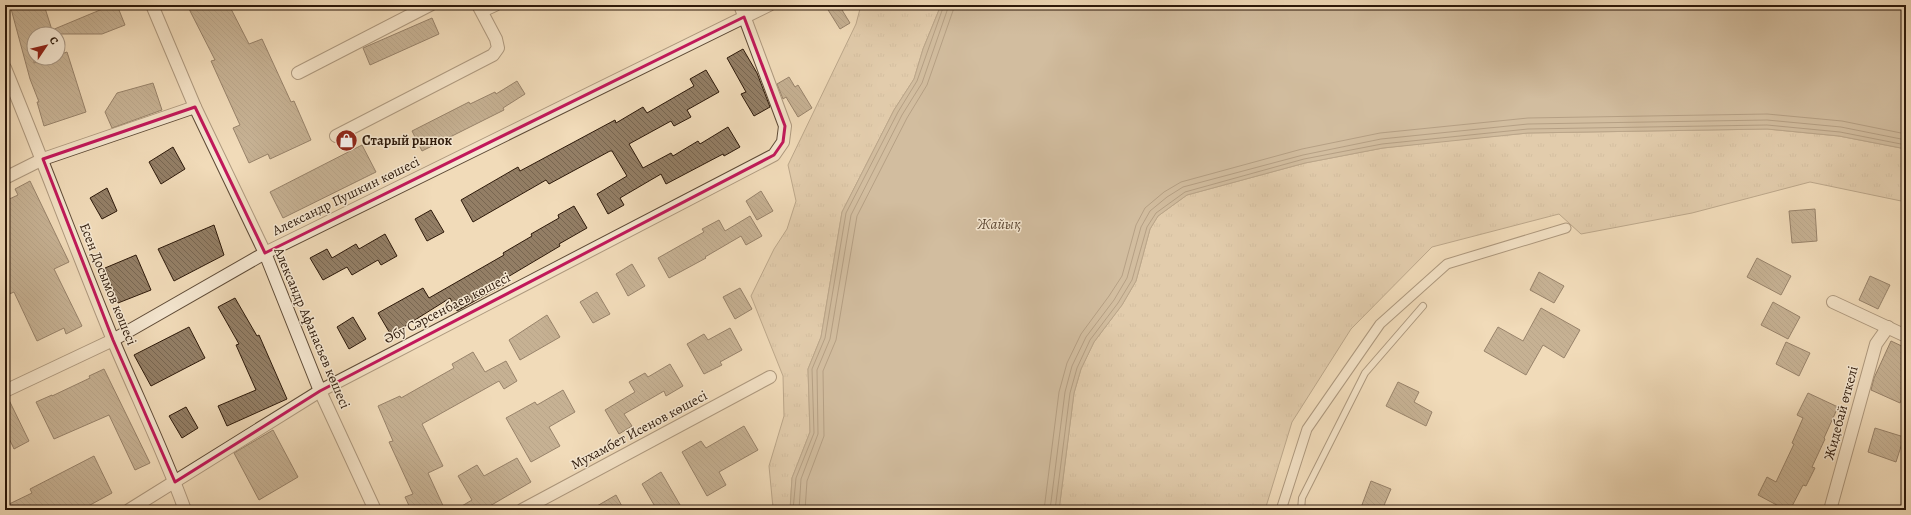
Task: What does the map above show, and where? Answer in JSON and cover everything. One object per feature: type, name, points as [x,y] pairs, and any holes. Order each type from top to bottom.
[{"type":"street","name":"Александр Афанасьев көшесі","points":[[152,5],[195,107],[265,253],[320,391],[375,510]]},
{"type":"street","points":[[298,73],[430,5]]},
{"type":"street","points":[[336,136],[493,55],[498,48],[496,39],[480,8],[495,5]]},
{"type":"street","points":[[740,5],[744,17]]},
{"type":"street","name":"Александр Пушкин көшесі","points":[[5,391],[113,340],[265,253],[769,5]]},
{"type":"street","name":"Әбу Сәрсенбаев көшесі","points":[[129,510],[320,391],[774,154],[783,142],[785,126],[744,17]]},
{"type":"street","name":"Есен Досымов көшесі","points":[[5,68],[113,340],[175,482],[185,510]]},
{"type":"street","points":[[5,178],[42,158],[195,107]]},
{"type":"street","points":[[1281,510],[1307,429],[1380,324],[1447,264],[1566,228]]},
{"type":"street","points":[[1833,302],[1906,336]]},
{"type":"street","name":"Жидебай өткелі","points":[[1830,510],[1876,344],[1888,327]]},
{"type":"street","name":"Мухамбет Исенов көшесі","points":[[522,510],[770,377]]},
{"type":"lane","points":[[1301,510],[1302,498],[1365,373],[1423,306]]},
{"type":"highlighted area","points":[[744,17],[785,126],[783,142],[774,155],[320,391],[175,482],[113,340],[43,159],[195,107],[265,253]]},
{"type":"green space","points":[[861,5],[941,5],[923,49],[914,79],[894,110],[842,212],[821,337],[808,369],[810,432],[792,478],[790,510],[772,510],[769,466],[784,416],[783,376],[751,296],[774,249],[787,229],[796,201],[788,165],[856,24]]},
{"type":"green space","points":[[1767,129],[1839,136],[1906,149],[1906,202],[1810,182],[1692,213],[1581,234],[1559,214],[1432,247],[1351,329],[1292,422],[1265,510],[1059,510],[1074,393],[1081,369],[1094,342],[1122,305],[1136,281],[1150,229],[1158,216],[1187,195],[1305,163],[1383,148],[1444,141],[1528,133]]},
{"type":"water","name":"Жайық","points":[[941,5],[1906,5],[1906,149],[1839,136],[1767,129],[1528,133],[1383,148],[1305,163],[1187,195],[1158,216],[1150,229],[1136,281],[1122,305],[1094,342],[1081,369],[1074,393],[1059,510],[790,510],[792,478],[810,432],[808,369],[821,337],[842,212],[894,110],[914,79],[923,49]]},
{"type":"building","points":[[10,5],[44,5],[51,26],[26,26],[26,64]]},
{"type":"building","points":[[112,5],[117,5],[125,25],[102,34],[66,34],[66,26],[62,26]]},
{"type":"building","points":[[187,5],[229,5],[249,44],[262,39],[291,102],[294,101],[311,140],[270,159],[268,154],[249,163],[233,128],[240,125],[211,61],[215,60]]},
{"type":"building","points":[[825,5],[839,5],[850,23],[840,29]]},
{"type":"building","points":[[432,18],[439,34],[370,65],[363,48]]},
{"type":"building","points":[[743,49],[757,73],[770,107],[754,116],[741,94],[746,92],[727,58]]},
{"type":"building","points":[[67,52],[86,112],[44,126],[37,102],[39,102],[26,66],[66,66]]},
{"type":"building","points":[[706,70],[719,92],[687,110],[691,117],[674,126],[671,121],[629,144],[643,168],[671,153],[673,156],[698,141],[700,144],[728,127],[740,147],[724,156],[723,154],[666,184],[661,174],[620,198],[624,205],[608,214],[597,194],[627,176],[612,151],[610,151],[549,184],[546,180],[473,222],[461,200],[518,167],[520,171],[615,120],[616,123],[643,107],[647,113],[694,86],[690,79]]},
{"type":"building","points":[[789,77],[795,87],[798,85],[812,108],[798,117],[786,97],[783,99],[777,84]]},
{"type":"building","points":[[517,81],[525,94],[503,108],[504,110],[422,151],[412,131],[469,102],[470,104],[495,92],[496,94]]},
{"type":"building","points":[[153,83],[162,110],[112,128],[105,112],[117,93]]},
{"type":"building","points":[[362,145],[376,172],[283,218],[270,192]]},
{"type":"building","points":[[173,147],[185,169],[161,184],[149,162]]},
{"type":"building","points":[[30,181],[69,262],[54,269],[82,326],[66,334],[64,328],[37,341],[14,292],[5,296],[5,201],[18,195],[15,189]]},
{"type":"building","points":[[107,188],[117,211],[102,219],[90,198]]},
{"type":"building","points":[[761,191],[773,211],[757,220],[746,201]]},
{"type":"building","points":[[574,206],[587,228],[501,281],[504,285],[457,311],[450,298],[391,335],[378,313],[423,288],[429,298],[504,255],[503,253],[532,236],[531,234],[559,218],[558,215]]},
{"type":"building","points":[[1815,209],[1817,241],[1792,243],[1789,211]]},
{"type":"building","points":[[431,210],[444,232],[427,241],[415,219]]},
{"type":"building","points":[[750,216],[762,236],[746,245],[741,236],[705,257],[706,258],[669,278],[658,258],[704,232],[702,229],[719,220],[725,231]]},
{"type":"building","points":[[214,225],[224,255],[174,281],[158,249]]},
{"type":"building","points":[[385,234],[397,256],[381,265],[378,260],[352,275],[347,267],[323,280],[310,258],[327,249],[332,258],[356,244],[359,249]]},
{"type":"building","points":[[136,255],[151,290],[118,303],[105,268]]},
{"type":"building","points":[[1757,258],[1791,276],[1781,295],[1747,277]]},
{"type":"building","points":[[632,264],[645,286],[628,296],[616,274]]},
{"type":"building","points":[[1539,272],[1564,286],[1554,303],[1530,290]]},
{"type":"building","points":[[1870,276],[1890,285],[1878,309],[1859,300]]},
{"type":"building","points":[[740,288],[752,309],[735,319],[723,297]]},
{"type":"building","points":[[597,292],[610,314],[593,323],[580,302]]},
{"type":"building","points":[[235,298],[257,336],[259,335],[287,399],[227,426],[218,406],[256,390],[236,345],[239,344],[218,307]]},
{"type":"building","points":[[1773,302],[1800,317],[1788,339],[1761,325]]},
{"type":"building","points":[[1541,308],[1580,330],[1564,358],[1543,345],[1526,375],[1484,351],[1498,327],[1523,341]]},
{"type":"building","points":[[547,315],[560,337],[520,360],[509,340]]},
{"type":"building","points":[[353,317],[366,339],[349,349],[337,327]]},
{"type":"building","points":[[189,327],[205,358],[151,386],[134,355]]},
{"type":"building","points":[[730,328],[742,350],[720,362],[722,365],[704,374],[687,344],[704,334],[708,340]]},
{"type":"building","points":[[1891,341],[1906,348],[1906,389],[1900,403],[1871,390],[1874,378]]},
{"type":"building","points":[[1786,342],[1810,353],[1799,376],[1776,364]]},
{"type":"building","points":[[473,352],[485,372],[506,361],[517,381],[504,389],[499,381],[422,424],[443,466],[428,473],[445,510],[411,510],[405,497],[413,494],[389,442],[393,441],[378,406],[400,396],[401,398],[454,368],[452,364]]},
{"type":"building","points":[[670,364],[683,386],[666,396],[664,391],[624,414],[632,426],[619,434],[605,410],[635,392],[629,382],[645,373],[648,377]]},
{"type":"building","points":[[104,369],[150,463],[135,470],[109,415],[54,439],[36,402],[90,378],[89,376]]},
{"type":"building","points":[[1398,382],[1419,392],[1414,402],[1432,412],[1426,426],[1386,406]]},
{"type":"building","points":[[563,390],[575,412],[549,427],[560,446],[531,462],[506,418],[535,402],[537,405]]},
{"type":"building","points":[[1808,393],[1838,407],[1812,467],[1815,468],[1806,486],[1803,485],[1790,510],[1786,510],[1758,495],[1767,477],[1776,482],[1794,444],[1792,443],[1803,418],[1797,415]]},
{"type":"building","points":[[5,398],[8,398],[29,441],[14,449],[5,430]]},
{"type":"building","points":[[186,407],[198,428],[182,438],[169,416]]},
{"type":"building","points":[[744,426],[758,450],[719,472],[726,485],[707,496],[682,452],[701,441],[706,448]]},
{"type":"building","points":[[1875,428],[1904,437],[1896,462],[1868,452]]},
{"type":"building","points":[[273,430],[298,477],[259,500],[234,453]]},
{"type":"building","points":[[94,456],[112,493],[81,510],[5,510],[5,506],[32,493],[30,489]]},
{"type":"building","points":[[517,458],[531,482],[483,510],[455,510],[472,500],[458,476],[477,465],[484,476]]},
{"type":"building","points":[[661,472],[683,510],[657,510],[642,484]]},
{"type":"building","points":[[1371,481],[1391,489],[1382,510],[1360,510]]},
{"type":"building","points":[[616,495],[624,510],[590,510]]},
{"type":"place","name":"Старый рынок","points":[[346,140]]}]
